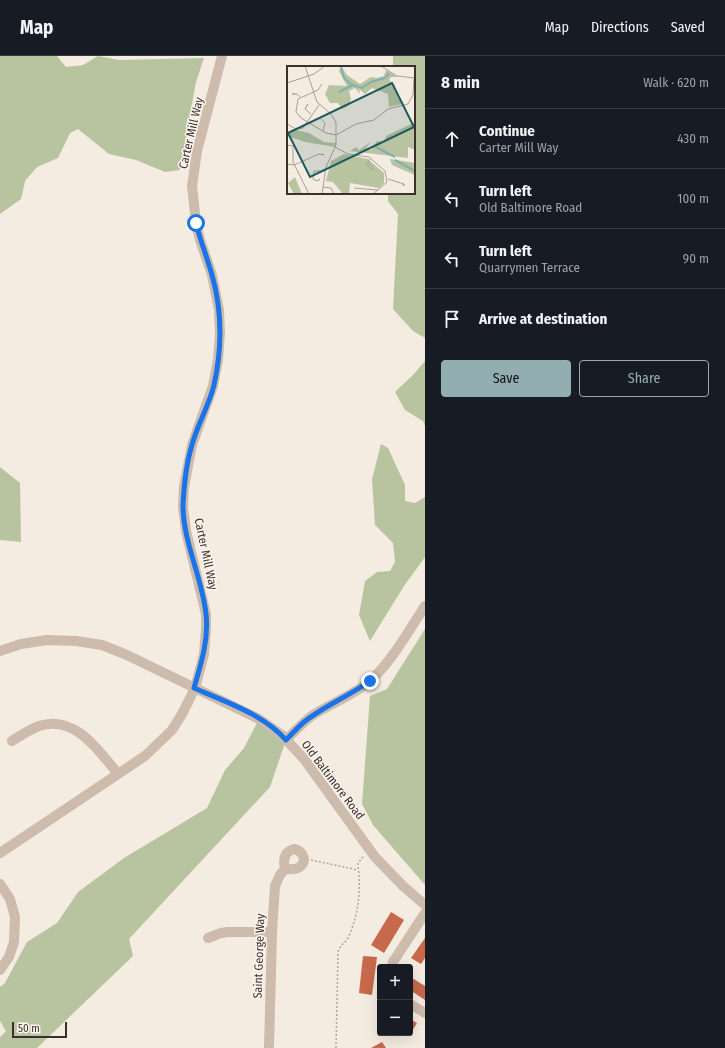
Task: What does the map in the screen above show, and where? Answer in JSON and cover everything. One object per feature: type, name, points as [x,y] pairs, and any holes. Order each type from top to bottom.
[{"type":"street","name":"Carter Mill Way","points":[[0,852],[145,756],[172,730],[182,714],[194,688],[204,654],[206,614],[186,531],[183,507],[184,487],[192,445],[213,386],[218,360],[220,333],[219,310],[212,275],[196,223],[192,186],[197,151],[222,56]]},
{"type":"street","points":[[286,740],[303,723],[314,715],[355,692],[370,681],[384,667],[425,606]]},
{"type":"street","name":"Old Baltimore Road","points":[[0,651],[21,644],[47,640],[76,641],[102,645],[127,654],[259,719],[282,735],[304,760],[370,850],[403,886],[425,905]]},
{"type":"street","points":[[12,741],[28,731],[41,726],[52,724],[64,726],[76,730],[89,739],[118,774]]},
{"type":"street","name":"Saint George Way","points":[[269,1048],[272,932],[275,886],[285,868],[284,860],[286,854],[294,849],[300,851],[304,856],[304,860]]},
{"type":"street","points":[[285,868],[298,868],[304,860]]},
{"type":"street","points":[[0,884],[10,899],[15,917],[14,942],[8,957],[0,970]]},
{"type":"street","points":[[393,964],[425,913]]},
{"type":"street","points":[[208,938],[228,932],[272,932]]},
{"type":"street","points":[[413,1006],[425,1013]]},
{"type":"path","points":[[336,1048],[338,953],[341,945],[347,942],[357,916],[359,899],[358,863],[370,850]]},
{"type":"path","points":[[304,860],[358,870]]},
{"type":"green space","points":[[0,56],[57,56],[66,67],[83,65],[98,56],[119,60],[204,58],[196,82],[180,170],[165,172],[136,160],[109,154],[78,129],[70,133],[58,158],[37,167],[25,181],[21,199],[0,214]]},
{"type":"green space","points":[[393,56],[425,56],[425,338],[413,331],[393,309],[398,214],[388,201],[388,194],[415,194],[415,66],[393,66]]},
{"type":"green space","points":[[425,361],[425,426],[423,421],[405,410],[395,392]]},
{"type":"green space","points":[[381,444],[388,448],[405,485],[405,501],[415,503],[425,497],[425,557],[404,586],[370,641],[359,615],[365,581],[377,572],[390,571],[395,562],[393,543],[375,525],[372,479]]},
{"type":"green space","points":[[0,467],[20,483],[21,542],[0,540]]},
{"type":"green space","points":[[425,629],[425,885],[373,825],[362,804],[370,696],[387,689]]},
{"type":"green space","points":[[259,719],[286,740],[270,787],[129,939],[133,956],[37,1048],[0,1048],[0,1037],[6,1031],[0,1021],[0,987],[5,983],[27,942],[57,923],[78,892],[124,858],[207,808],[225,770],[244,748]]},
{"type":"building","points":[[391,912],[404,920],[384,953],[371,945]]},
{"type":"building","points":[[425,938],[425,958],[421,964],[411,958]]},
{"type":"building","points":[[363,956],[377,957],[372,995],[359,993]]},
{"type":"building","points":[[413,979],[425,986],[425,1000],[413,992]]},
{"type":"building","points":[[413,1021],[417,1023],[413,1030]]},
{"type":"building","points":[[382,1042],[386,1048],[371,1048]]},
{"type":"route","points":[[196,223],[212,275],[219,310],[220,333],[218,360],[213,386],[192,445],[184,487],[183,507],[186,531],[206,614],[204,654],[194,688],[259,719],[282,735],[286,740],[303,723],[314,715],[355,692],[370,681]]}]
